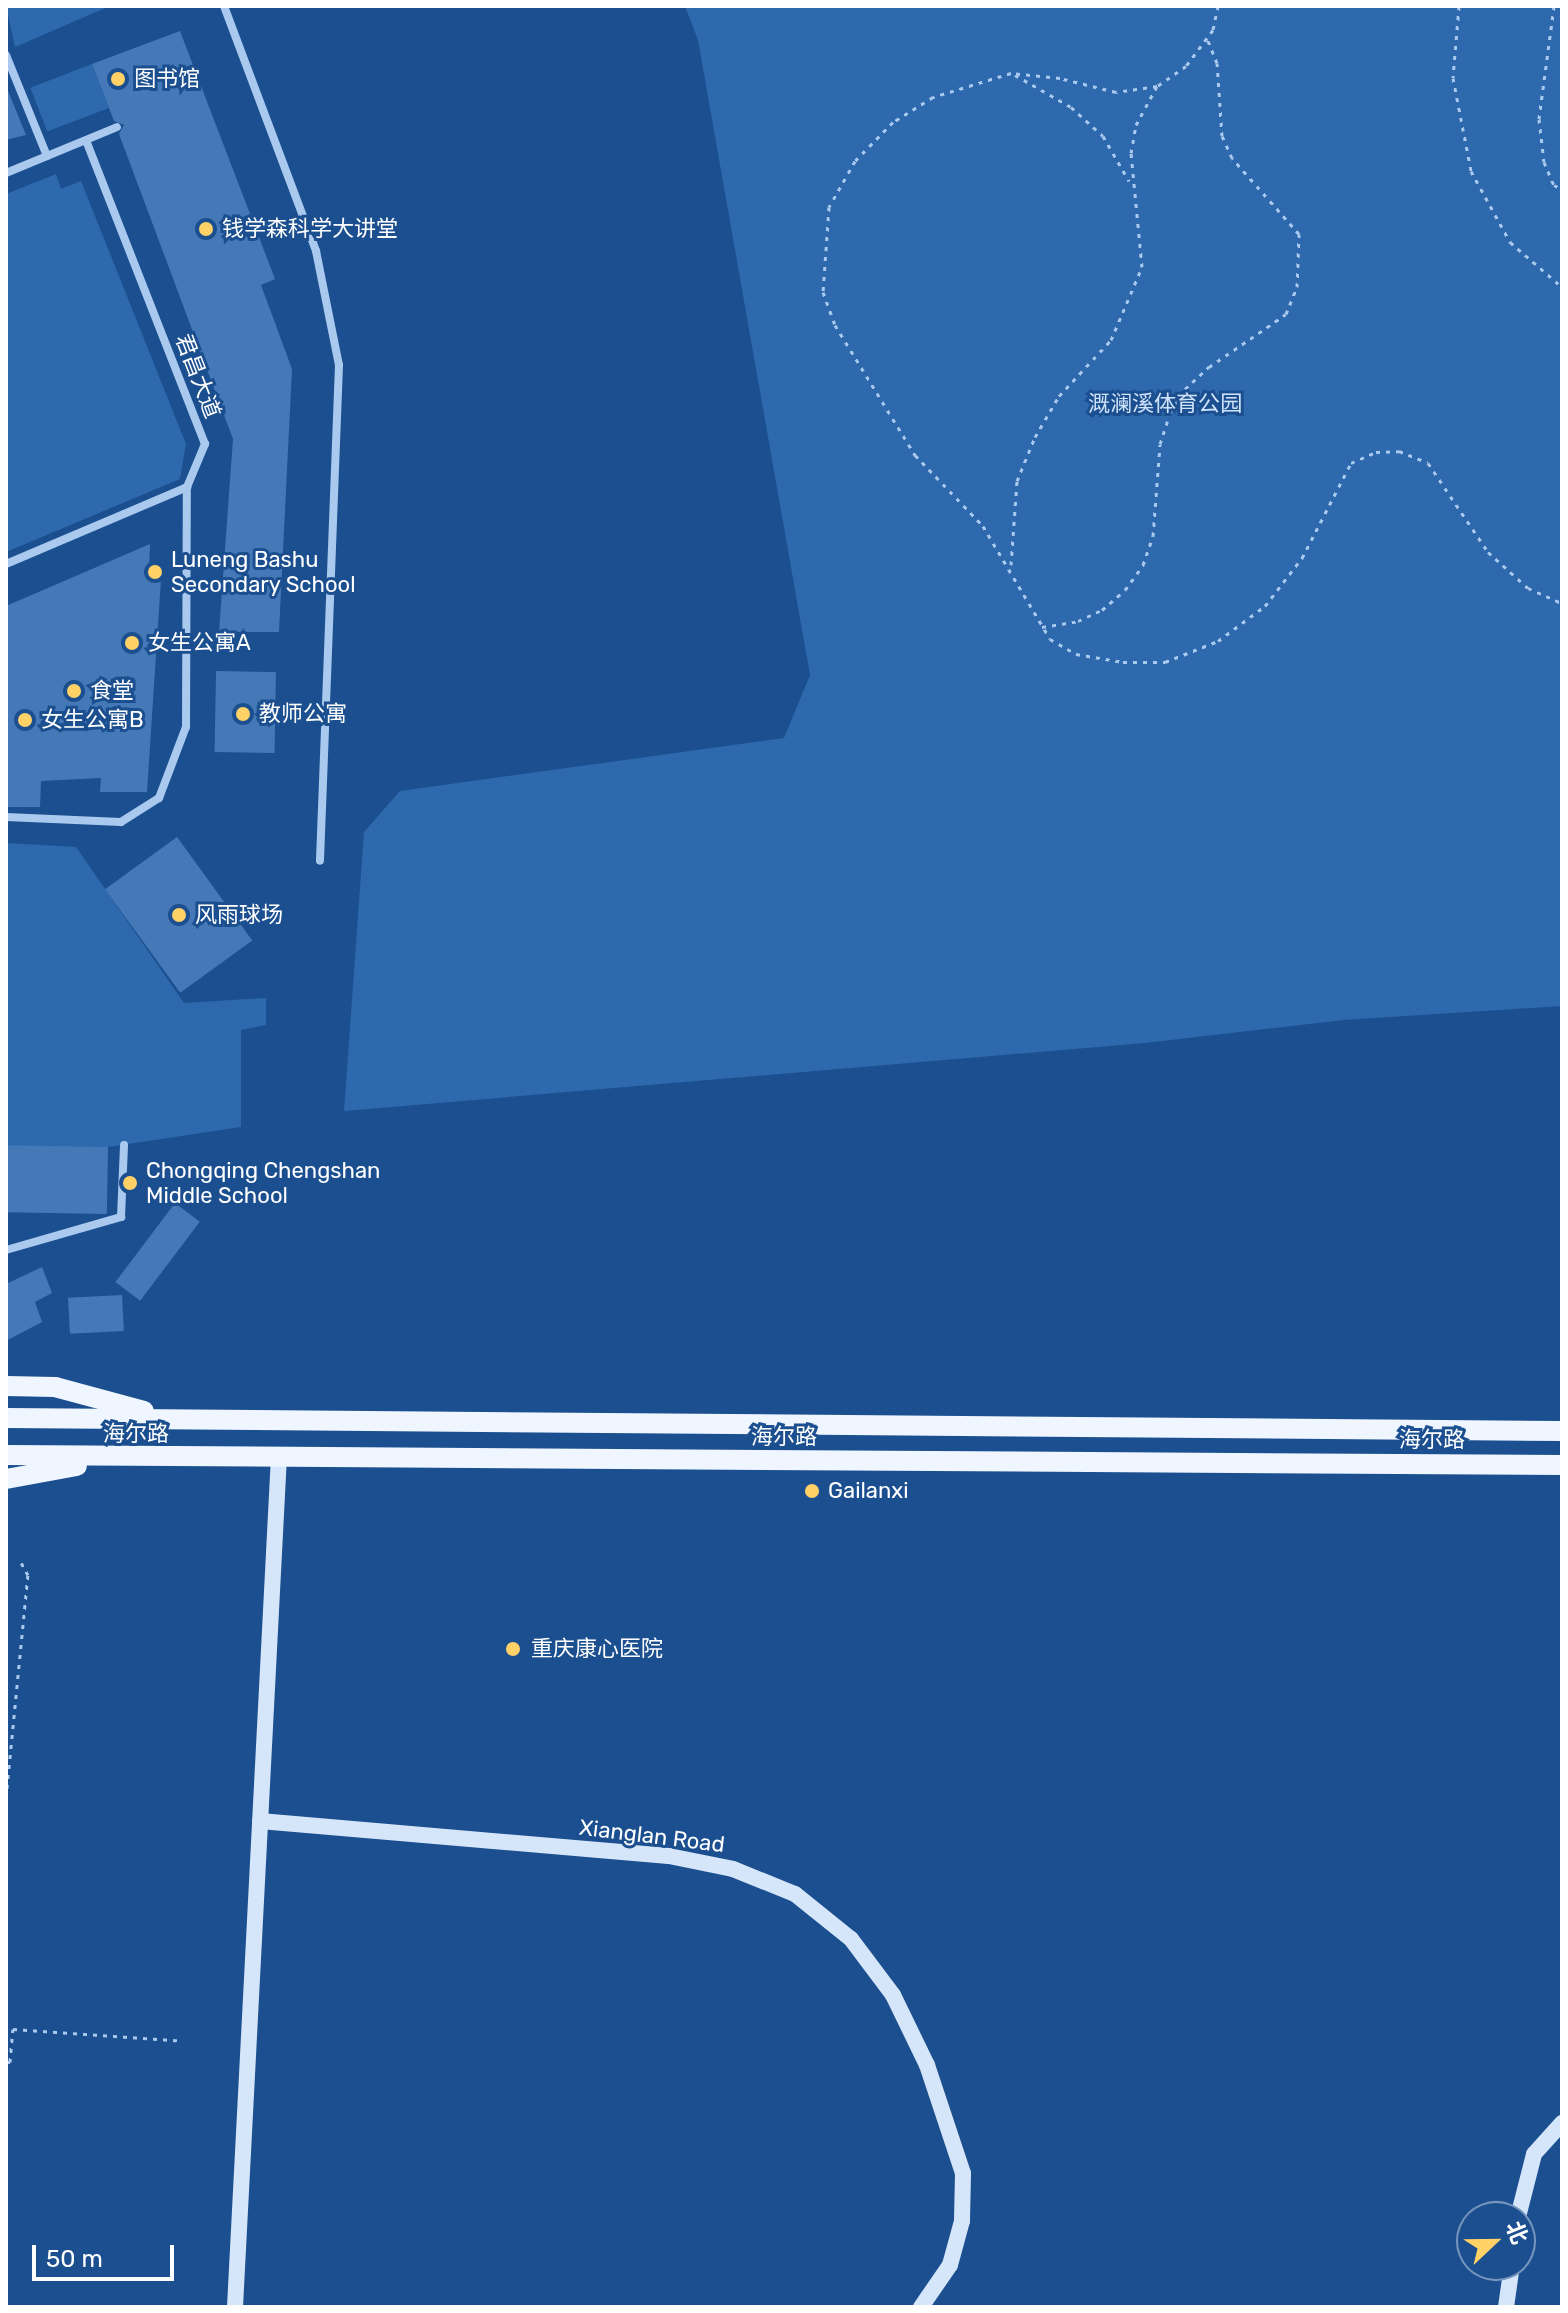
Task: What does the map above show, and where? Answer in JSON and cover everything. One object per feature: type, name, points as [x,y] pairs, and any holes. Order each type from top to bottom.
[{"type":"main road","points":[[6,1386],[55,1387],[171,1419]]},
{"type":"main road","name":"海尔路","points":[[6,1418],[1562,1431]]},
{"type":"main road","name":"海尔路","points":[[6,1455],[116,1459],[279,1457],[1562,1465]]},
{"type":"main road","points":[[6,1479],[116,1459]]},
{"type":"street","points":[[224,6],[316,251],[339,365],[320,861]]},
{"type":"street","points":[[6,55],[47,156]]},
{"type":"street","points":[[6,173],[117,127]]},
{"type":"street","name":"君昌大道","points":[[86,140],[205,444],[187,487]]},
{"type":"street","points":[[6,564],[187,487],[186,727],[159,798],[121,822],[6,817]]},
{"type":"street","points":[[6,1250],[121,1217],[124,1145]]},
{"type":"street","points":[[235,2307],[279,1457]]},
{"type":"street","name":"Xianglan Road","points":[[260,1821],[669,1856],[733,1869],[795,1894],[851,1939],[893,1995],[927,2065],[963,2173],[962,2221],[950,2265],[921,2307]]},
{"type":"street","points":[[1522,2201],[1534,2154],[1562,2123]]},
{"type":"street","points":[[1506,2307],[1510,2281]]},
{"type":"path","points":[[1218,6],[1207,38],[1186,66],[1157,86],[1116,92],[1060,78],[1011,73],[933,97],[893,122],[855,161],[829,207],[823,292],[835,325],[915,455],[983,526],[1011,568],[1050,639],[1076,654],[1123,662],[1165,662],[1218,641],[1265,606],[1302,558],[1351,463],[1376,452],[1399,451],[1428,463],[1488,552],[1528,588],[1562,603]]},
{"type":"path","points":[[1459,6],[1453,78],[1471,171],[1510,242],[1562,287]]},
{"type":"path","points":[[1554,6],[1539,119],[1544,162],[1554,185],[1562,189]]},
{"type":"path","points":[[1042,627],[1078,621],[1125,590],[1143,565],[1153,536],[1160,444],[1170,413],[1185,389],[1209,367],[1286,314],[1297,287],[1299,234],[1232,158],[1222,136],[1217,63],[1207,38]]},
{"type":"path","points":[[1011,73],[1071,107],[1103,136],[1131,184]]},
{"type":"path","points":[[1011,568],[1017,481],[1035,437],[1059,396],[1111,340],[1142,267],[1131,184],[1136,125],[1157,86]]},
{"type":"path","points":[[6,1798],[28,1575],[19,1559]]},
{"type":"path","points":[[6,2062],[10,2062],[13,2029],[183,2041]]},
{"type":"green space","points":[[6,6],[110,6],[15,47]]},
{"type":"green space","name":"溉澜溪体育公园","points":[[685,6],[1562,6],[1562,1006],[1344,1020],[1145,1043],[344,1111],[364,832],[400,791],[784,738],[810,675],[698,40]]},
{"type":"green space","points":[[92,64],[109,108],[47,132],[30,88]]},
{"type":"green space","points":[[56,174],[61,189],[81,181],[186,444],[180,479],[6,552],[6,194]]},
{"type":"green space","points":[[6,843],[76,847],[184,1003],[266,998],[266,1025],[241,1030],[241,1127],[108,1147],[6,1150]]},
{"type":"building","points":[[180,31],[275,279],[261,285],[292,369],[279,632],[219,632],[233,439],[119,134],[124,125],[114,121],[92,64]]},
{"type":"building","points":[[6,86],[26,135],[6,140]]},
{"type":"building","name":"食堂","points":[[150,544],[149,568],[162,564],[147,792],[100,792],[101,778],[41,781],[40,807],[6,807],[6,606]]},
{"type":"building","name":"教师公寓","points":[[216,671],[276,672],[275,753],[215,752]]},
{"type":"building","name":"风雨球场","points":[[177,837],[252,941],[180,993],[105,889]]},
{"type":"building","points":[[6,1145],[108,1147],[107,1214],[6,1212]]},
{"type":"building","points":[[175,1203],[200,1222],[140,1301],[115,1282]]},
{"type":"building","points":[[42,1267],[52,1293],[35,1302],[42,1322],[6,1341],[6,1284]]},
{"type":"building","points":[[122,1295],[124,1331],[70,1334],[68,1298]]},
{"type":"place","name":"图书馆","points":[[118,79]]},
{"type":"place","name":"钱学森科学大讲堂","points":[[206,229]]},
{"type":"place","name":"Luneng Bashu Secondary School","points":[[155,572]]},
{"type":"place","name":"女生公寓A","points":[[132,643]]},
{"type":"place","name":"食堂","points":[[74,691]]},
{"type":"place","name":"教师公寓","points":[[243,714]]},
{"type":"place","name":"女生公寓B","points":[[25,720]]},
{"type":"place","name":"风雨球场","points":[[179,915]]},
{"type":"place","name":"Chongqing Chengshan Middle School","points":[[130,1183]]},
{"type":"place","name":"Gailanxi","points":[[812,1491]]},
{"type":"place","name":"重庆康心医院","points":[[513,1649]]}]
